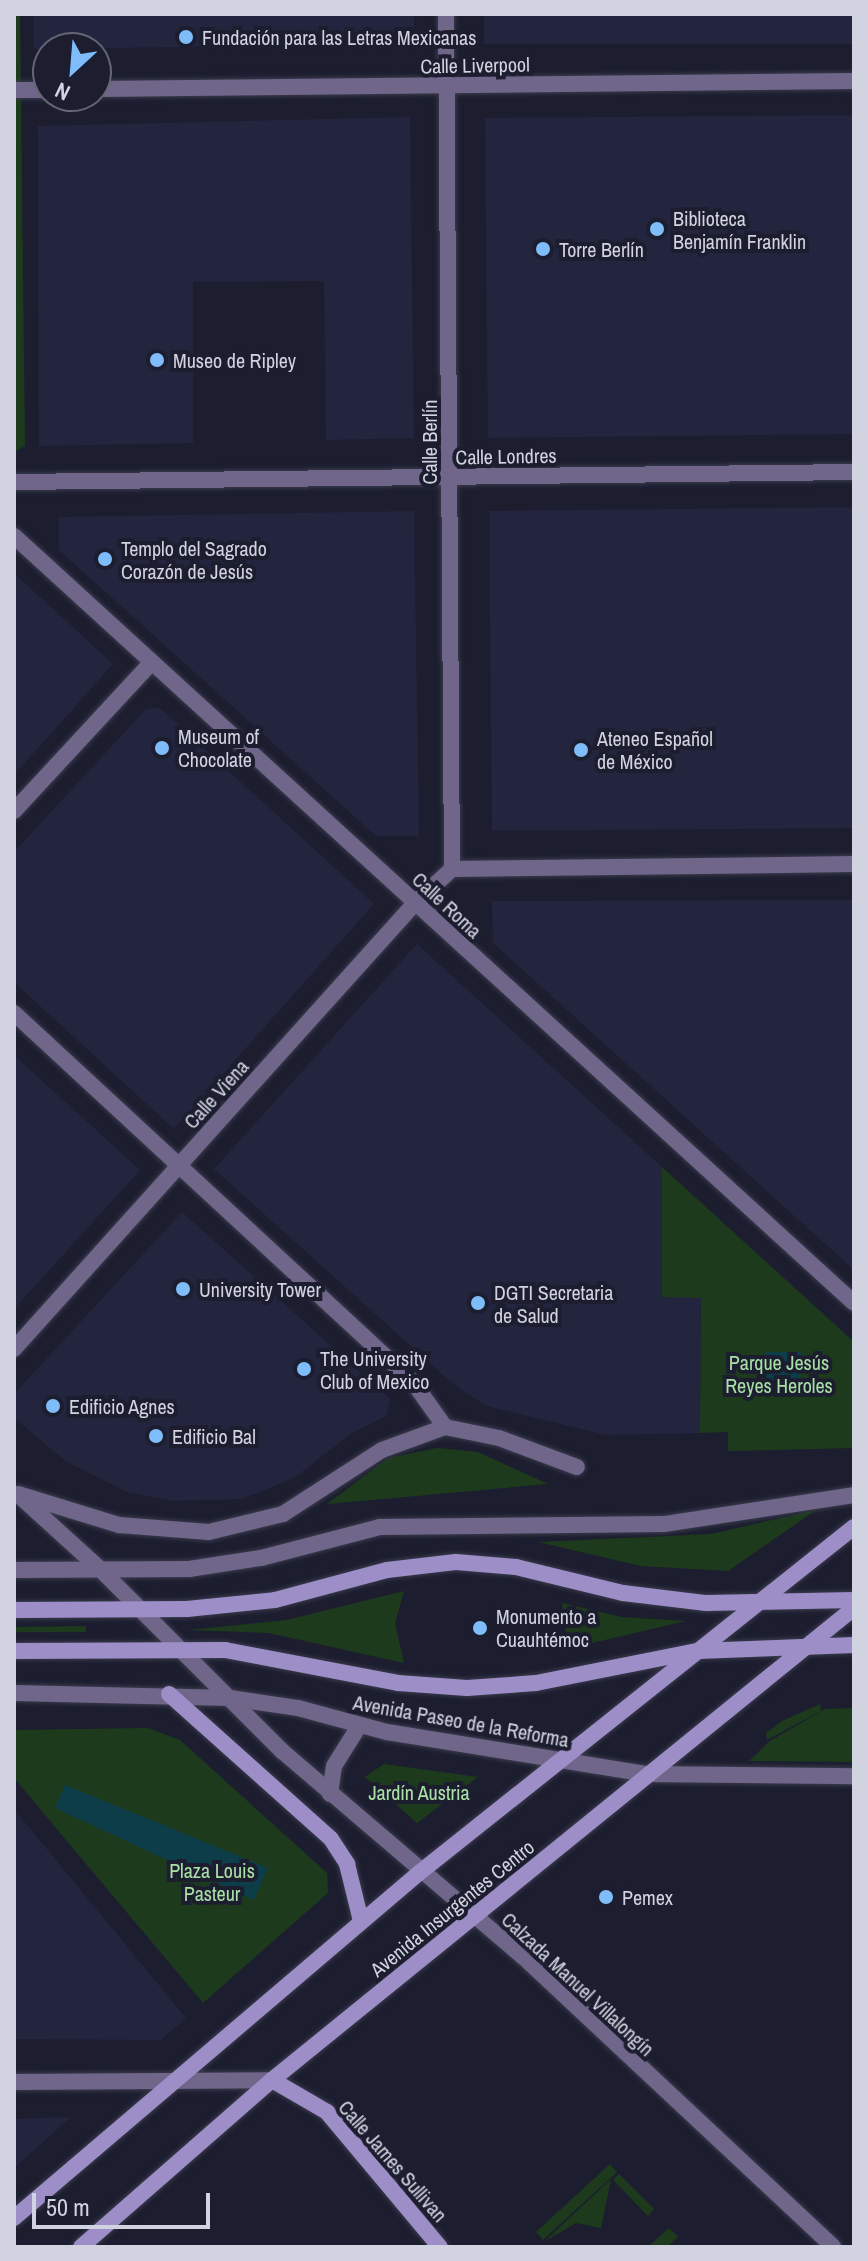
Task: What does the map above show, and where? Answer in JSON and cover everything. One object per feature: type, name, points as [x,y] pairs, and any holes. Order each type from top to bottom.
[{"type":"main road","points":[[14,2218],[419,1873],[854,1527]]},
{"type":"main road","points":[[14,1610],[144,1610],[275,1600],[387,1570],[456,1562],[516,1567],[623,1593],[706,1603],[854,1600]]},
{"type":"main road","name":"Avenida Insurgentes Centro","points":[[81,2247],[272,2080],[854,1608]]},
{"type":"main road","name":"Avenida Paseo de la Reforma","points":[[14,1651],[183,1649],[286,1658],[398,1683],[467,1688],[536,1683],[698,1651],[854,1645]]},
{"type":"main road","points":[[169,1694],[331,1839],[347,1864],[361,1921]]},
{"type":"main road","name":"Calle James Sullivan","points":[[272,2080],[327,2112],[440,2247]]},
{"type":"street","name":"Calle Berlín","points":[[446,14],[452,869]]},
{"type":"street","name":"Calle Liverpool","points":[[112,89],[854,81]]},
{"type":"street","name":"Calle Londres","points":[[14,482],[854,472]]},
{"type":"street","name":"Calle Roma","points":[[14,536],[854,1303]]},
{"type":"street","points":[[14,811],[152,662]]},
{"type":"street","points":[[452,869],[854,864]]},
{"type":"street","name":"Calle Viena","points":[[14,1349],[415,903],[452,869]]},
{"type":"street","points":[[14,1013],[413,1382],[445,1427]]},
{"type":"street","points":[[16,1493],[119,1525],[209,1532],[283,1514],[382,1450],[445,1427],[499,1438],[577,1467]]},
{"type":"street","name":"Calzada Manuel Villalongín","points":[[16,1493],[144,1610],[330,1794],[419,1873],[473,1915],[833,2247]]},
{"type":"street","points":[[14,1570],[102,1571],[232,1563],[380,1527],[665,1524],[854,1495]]},
{"type":"street","name":"Avenida Paseo de la Reforma","points":[[14,1693],[169,1694],[230,1698],[298,1708],[359,1726],[646,1774],[854,1776]]},
{"type":"street","points":[[330,1794],[334,1766],[359,1726]]},
{"type":"street","points":[[14,2082],[272,2080]]},
{"type":"shaded area","points":[[33,14],[414,14],[414,44],[112,48],[112,32],[34,32]]},
{"type":"shaded area","points":[[484,14],[854,14],[854,44],[484,44]]},
{"type":"shaded area","points":[[854,115],[854,434],[488,438],[485,118]]},
{"type":"shaded area","points":[[410,117],[414,438],[326,440],[324,281],[193,282],[193,443],[39,446],[38,126]]},
{"type":"shaded area","points":[[854,507],[854,828],[492,831],[489,511]]},
{"type":"shaded area","points":[[414,511],[419,836],[376,836],[59,550],[59,517]]},
{"type":"shaded area","points":[[14,573],[113,664],[14,775]]},
{"type":"shaded area","points":[[160,708],[374,904],[174,1129],[14,982],[14,852],[146,709]]},
{"type":"shaded area","points":[[854,900],[854,1270],[493,943],[492,901]]},
{"type":"shaded area","points":[[417,944],[662,1167],[662,1296],[701,1297],[700,1433],[606,1435],[486,1406],[452,1383],[214,1169]]},
{"type":"shaded area","points":[[14,1055],[140,1170],[14,1309]]},
{"type":"shaded area","points":[[182,1212],[390,1399],[386,1416],[352,1433],[294,1478],[242,1499],[173,1501],[127,1492],[67,1462],[14,1418],[14,1394]]},
{"type":"shaded area","points":[[765,1352],[801,1352],[800,1387],[765,1386]]},
{"type":"shaded area","points":[[65,1785],[268,1868],[254,1900],[55,1808]]},
{"type":"shaded area","points":[[14,1809],[186,2018],[161,2040],[14,2039]]},
{"type":"shaded area","points":[[71,2117],[14,2168],[14,2119]]},
{"type":"green space","points":[[14,14],[20,14],[25,446],[14,452]]},
{"type":"green space","name":"Parque Jesús Reyes Heroles","points":[[662,1167],[854,1342],[854,1448],[728,1451],[728,1432],[700,1433],[701,1298],[662,1297]]},
{"type":"green space","points":[[437,1448],[478,1452],[548,1484],[327,1504],[388,1458]]},
{"type":"green space","points":[[816,1510],[728,1571],[641,1566],[538,1542],[711,1534]]},
{"type":"green space","points":[[404,1591],[395,1623],[404,1663],[269,1633],[188,1630],[287,1620]]},
{"type":"green space","points":[[562,1603],[621,1617],[686,1621],[562,1650],[566,1634]]},
{"type":"green space","points":[[86,1626],[86,1632],[14,1632],[14,1627]]},
{"type":"green space","points":[[820,1704],[821,1711],[767,1740],[766,1733],[782,1721]]},
{"type":"green space","points":[[854,1708],[854,1762],[749,1761],[770,1741],[825,1709]]},
{"type":"green space","name":"Plaza Louis Pasteur","points":[[148,1728],[180,1740],[327,1873],[328,1893],[203,2003],[14,1778],[14,1730]]},
{"type":"green space","name":"Jardín Austria","points":[[384,1764],[478,1777],[417,1823],[365,1777]]},
{"type":"green space","points":[[610,2164],[617,2172],[543,2240],[536,2232]]},
{"type":"green space","points":[[619,2174],[654,2209],[648,2216],[613,2180]]},
{"type":"green space","points":[[611,2179],[601,2228],[576,2223],[545,2241]]},
{"type":"green space","points":[[669,2228],[678,2237],[667,2247],[648,2247]]},
{"type":"place","name":"Fundación para las Letras Mexicanas","points":[[186,37]]},
{"type":"place","name":"Biblioteca Benjamín Franklin","points":[[657,229]]},
{"type":"place","name":"Torre Berlín","points":[[543,249]]},
{"type":"place","name":"Museo de Ripley","points":[[157,360]]},
{"type":"place","name":"Templo del Sagrado Corazón de Jesús","points":[[105,559]]},
{"type":"place","name":"Museum of Chocolate","points":[[162,748]]},
{"type":"place","name":"Ateneo Español de México","points":[[581,750]]},
{"type":"place","name":"University Tower","points":[[183,1289]]},
{"type":"place","name":"DGTI Secretaria de Salud","points":[[478,1303]]},
{"type":"place","name":"The University Club of Mexico","points":[[304,1369]]},
{"type":"place","name":"Edificio Agnes","points":[[53,1406]]},
{"type":"place","name":"Edificio Bal","points":[[156,1436]]},
{"type":"place","name":"Monumento a Cuauhtémoc","points":[[480,1628]]},
{"type":"place","name":"Pemex","points":[[606,1897]]}]
